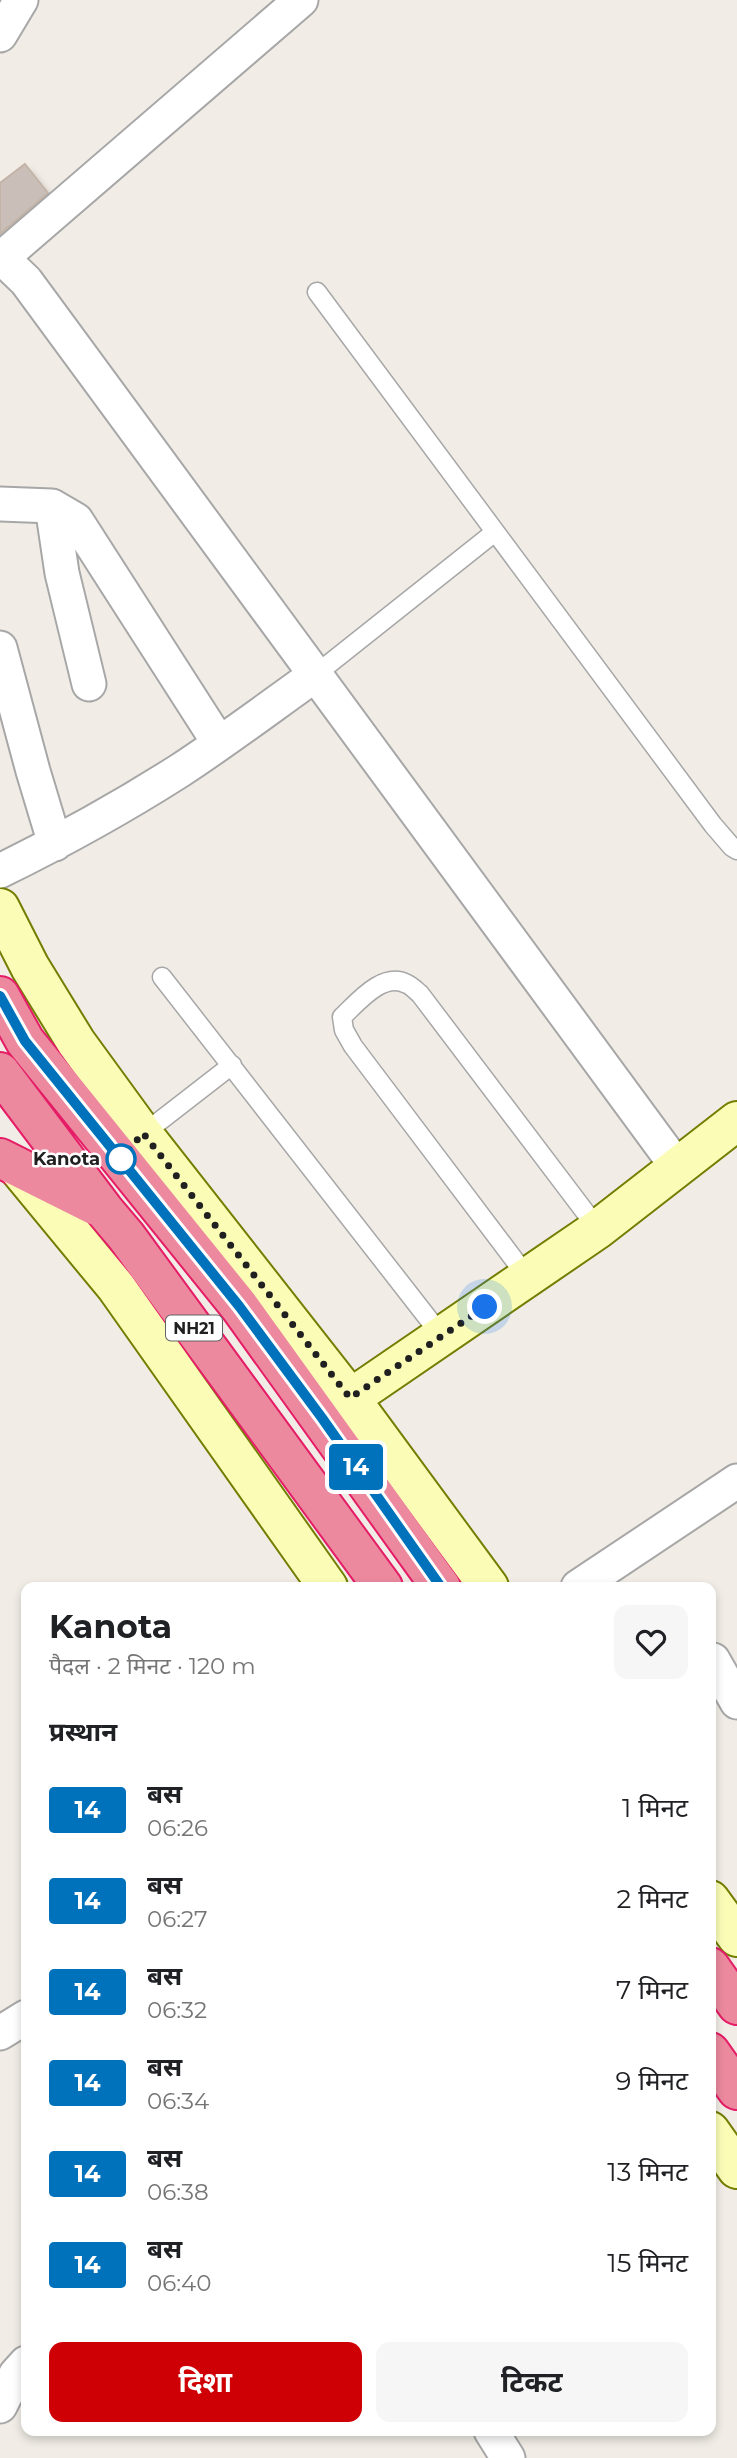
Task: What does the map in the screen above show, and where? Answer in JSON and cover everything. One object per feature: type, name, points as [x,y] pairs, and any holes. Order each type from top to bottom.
[{"type":"highway","name":"NH21","points":[[0,996],[14,1072],[104,1210],[127,1236],[379,1582]]},
{"type":"highway","name":"NH21","points":[[14,1072],[336,1408],[438,1582]]},
{"type":"highway","points":[[8,1162],[104,1210]]},
{"type":"highway","points":[[716,1975],[737,2005]]},
{"type":"highway","points":[[716,2060],[737,2090]]},
{"type":"street","points":[[0,35],[21,0]]},
{"type":"street","points":[[301,0],[1,256],[26,281],[678,1168]]},
{"type":"street","points":[[0,504],[52,506],[76,520],[219,743]]},
{"type":"street","points":[[52,506],[65,585],[89,684]]},
{"type":"street","points":[[0,648],[55,844]]},
{"type":"street","points":[[0,871],[55,844],[142,794],[315,675]]},
{"type":"street","points":[[0,908],[30,967],[68,1029],[336,1408],[485,1582]]},
{"type":"street","points":[[14,1072],[68,1029]]},
{"type":"street","points":[[336,1408],[598,1229],[737,1121]]},
{"type":"street","points":[[8,1162],[116,1287],[324,1582]]},
{"type":"street","points":[[586,1582],[737,1481]]},
{"type":"street","points":[[720,1656],[737,1702]]},
{"type":"street","points":[[716,1908],[737,1937]]},
{"type":"street","points":[[0,2033],[21,2020]]},
{"type":"street","points":[[716,2139],[737,2169]]},
{"type":"street","points":[[0,2406],[21,2368]]},
{"type":"street","points":[[494,2436],[508,2458]]},
{"type":"lane","points":[[317,292],[713,825],[737,850]]},
{"type":"lane","points":[[315,675],[495,532]]},
{"type":"lane","points":[[162,977],[441,1335]]},
{"type":"lane","points":[[528,1278],[353,1046],[344,1030],[342,1017],[374,988],[390,981],[407,983],[420,994],[598,1229]]},
{"type":"lane","points":[[143,1133],[232,1065]]},
{"type":"building","points":[[25,164],[48,193],[0,234],[0,183]]},
{"type":"bus line","name":"14","points":[[0,996],[25,1041],[239,1306],[437,1582]]},
{"type":"place","name":"Kanota","points":[[121,1159]]},
{"type":"route","points":[[121,1159],[143,1133],[350,1398],[485,1307]]}]
